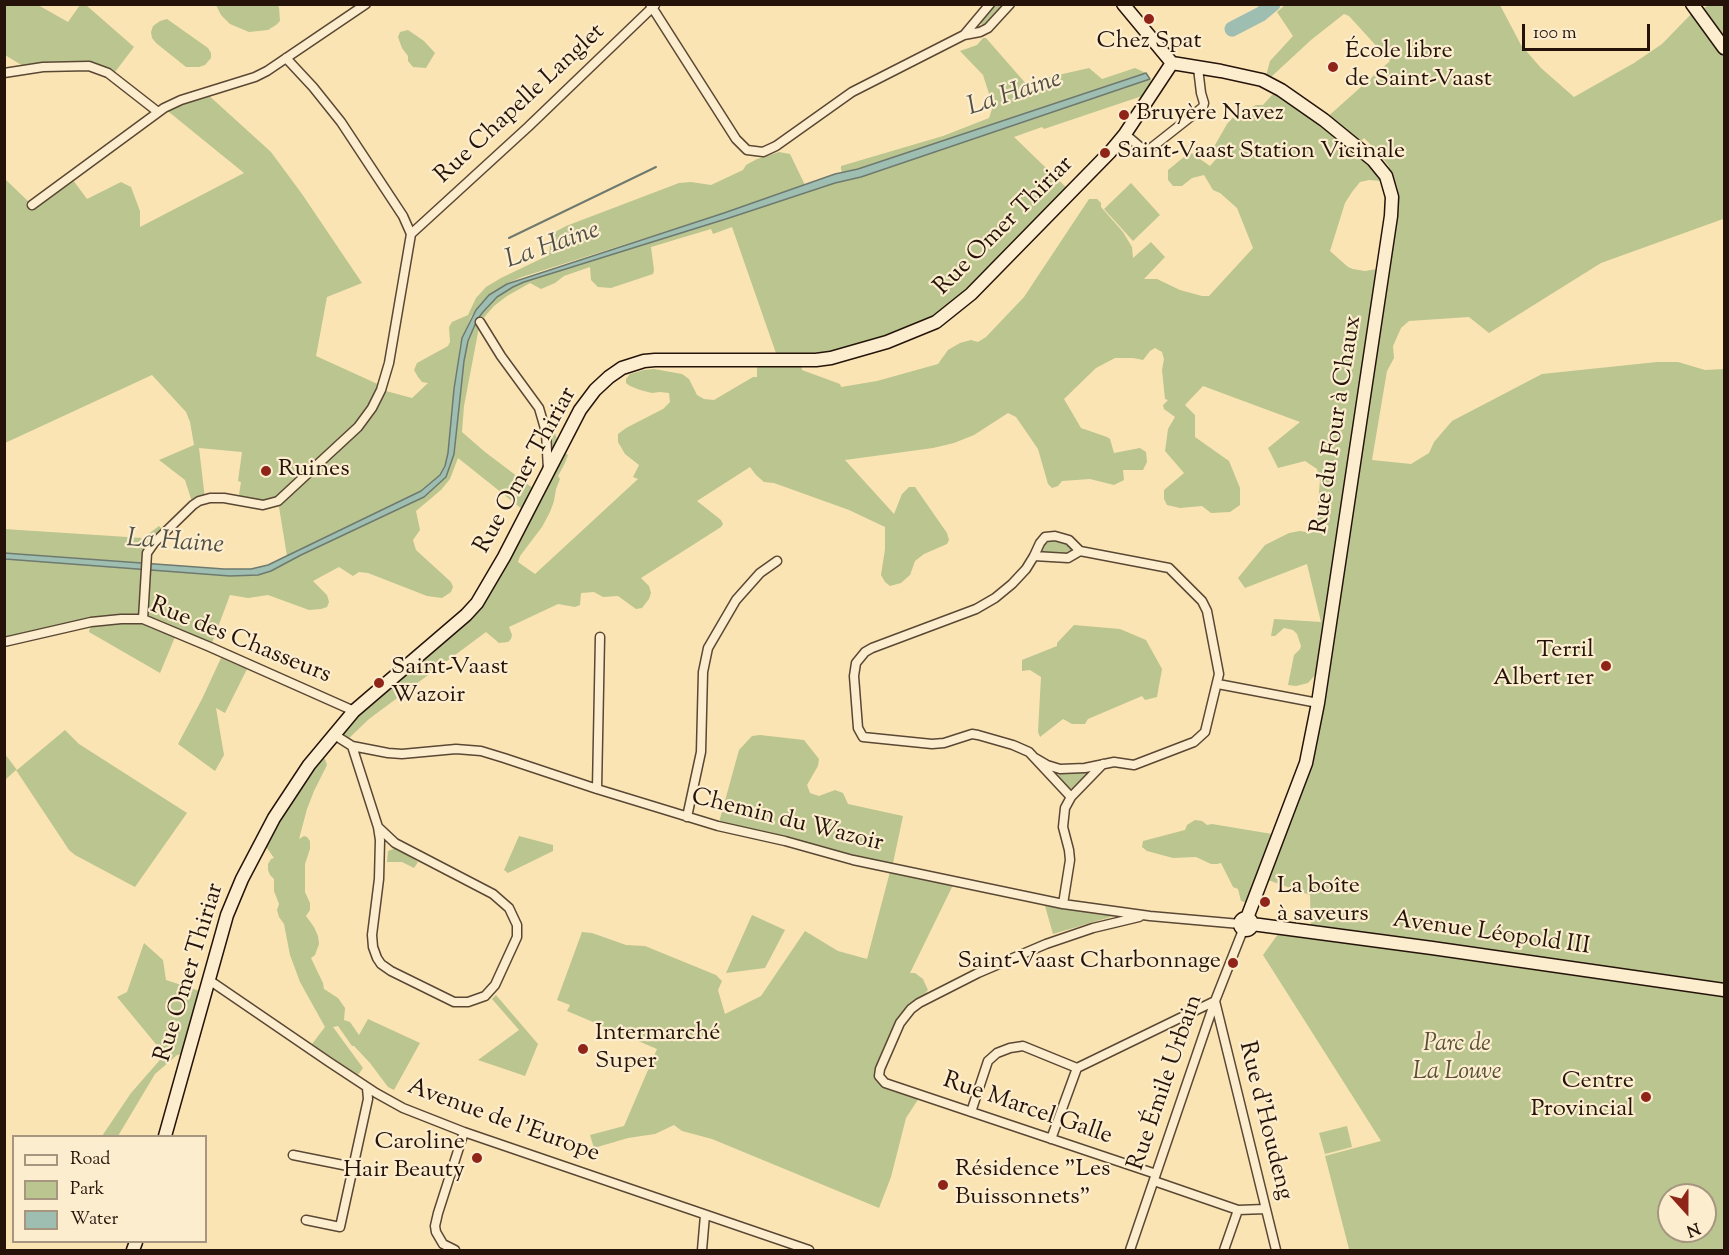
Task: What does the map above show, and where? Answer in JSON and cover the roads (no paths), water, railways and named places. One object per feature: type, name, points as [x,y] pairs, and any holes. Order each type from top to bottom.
[{"type":"street","points":[[32,205],[158,112],[181,100],[255,77],[366,4]]},
{"type":"street","points":[[964,35],[990,4]]},
{"type":"street","points":[[653,6],[660,22],[736,139],[747,150],[763,152],[776,147],[867,83],[964,35],[988,28],[1010,4]]},
{"type":"street","points":[[1123,4],[1172,63]]},
{"type":"street","points":[[1692,4],[1725,48]]},
{"type":"street","name":"Rue Chapelle Langlet","points":[[411,234],[528,127],[653,6]]},
{"type":"street","points":[[143,619],[146,559],[154,543],[199,501],[224,498],[263,505],[278,501],[358,427],[372,408],[381,390],[391,352],[411,234],[403,216],[341,122],[286,58]]},
{"type":"street","name":"Rue du Four à Chaux","points":[[1172,63],[1262,81],[1281,90],[1324,120],[1373,160],[1386,176],[1391,192],[1392,205],[1318,703],[1306,763],[1245,924]]},
{"type":"street","name":"Rue Omer Thiriar","points":[[166,1135],[227,915],[242,879],[289,794],[333,734],[354,711],[477,603],[504,557],[580,410],[590,396],[609,377],[628,366],[655,360],[816,360],[831,358],[887,342],[936,322],[971,294],[1110,152],[1125,134],[1172,63]]},
{"type":"street","points":[[4,73],[43,67],[89,66],[108,73],[158,112]]},
{"type":"street","points":[[1125,134],[1146,152],[1203,107],[1198,68]]},
{"type":"street","points":[[480,322],[538,408],[546,432],[548,473]]},
{"type":"street","points":[[1035,758],[1060,769],[1085,768],[1114,762],[1134,765],[1198,739],[1208,727],[1219,674],[1206,609],[1174,572],[1164,566],[1080,551],[1070,540],[1049,536],[1042,540],[1026,569],[1012,584],[982,606],[865,652],[856,663],[854,676],[858,728],[863,737],[932,744],[944,743],[972,734],[1013,745],[1029,752],[1071,797]]},
{"type":"street","points":[[1034,556],[1068,558],[1080,551]]},
{"type":"street","points":[[687,818],[701,752],[703,672],[708,648],[736,600],[760,573],[777,561]]},
{"type":"street","name":"Rue des Chasseurs","points":[[4,642],[91,622],[143,619],[354,711]]},
{"type":"street","points":[[597,789],[600,637]]},
{"type":"street","points":[[1218,684],[1318,703]]},
{"type":"street","name":"Chemin du Wazoir","points":[[333,734],[352,746],[388,753],[402,754],[456,749],[481,752],[687,818],[853,860],[1064,904],[1150,916],[1245,924]]},
{"type":"street","points":[[352,746],[378,827],[380,868],[372,935],[377,958],[391,971],[454,1002],[468,1002],[485,996],[495,985],[517,937],[517,925],[509,908],[493,894],[395,843],[378,827]]},
{"type":"street","points":[[1064,904],[1070,855],[1063,822],[1065,808],[1071,797],[1103,764]]},
{"type":"street","name":"Rue Marcel Galle","points":[[1150,916],[1110,923],[1046,944],[978,973],[919,1004],[900,1023],[879,1076],[885,1083],[1051,1139],[1238,1210]]},
{"type":"street","name":"Avenue Léopold III","points":[[1245,924],[1725,990]]},
{"type":"street","name":"Rue Émile Urbain","points":[[1130,1251],[1215,1001],[1245,924]]},
{"type":"street","name":"Avenue de l'Europe","points":[[209,980],[367,1088],[403,1108],[809,1251]]},
{"type":"street","points":[[1051,1139],[1077,1068],[1215,1001]]},
{"type":"street","name":"Rue d'Houdeng","points":[[1215,1001],[1276,1251]]},
{"type":"street","points":[[971,1112],[988,1061],[1004,1050],[1023,1046],[1077,1068]]},
{"type":"street","points":[[306,1220],[340,1227],[368,1100],[367,1088]]},
{"type":"street","points":[[455,1251],[443,1244],[435,1226],[464,1131]]},
{"type":"street","points":[[293,1155],[353,1167]]},
{"type":"street","points":[[1224,1251],[1238,1210],[1265,1209]]},
{"type":"street","points":[[702,1251],[705,1215]]},
{"type":"water","points":[[1270,4],[1278,5],[1261,18],[1238,29],[1235,25],[1255,15]]},
{"type":"water","points":[[1146,73],[1150,79],[861,177],[835,183],[513,287],[497,297],[483,312],[468,341],[454,454],[446,477],[424,497],[271,571],[258,575],[230,576],[5,559],[4,553],[224,569],[251,569],[268,565],[421,491],[440,475],[448,453],[462,338],[476,310],[489,295],[507,284]]},
{"type":"waterway","name":"La Haine","points":[[1232,29],[1261,14],[1273,4]]},
{"type":"waterway","points":[[509,238],[656,167]]},
{"type":"place","name":"Chez Spat","points":[[1149,19]]},
{"type":"place","name":"École libre de Saint-Vaast","points":[[1333,67]]},
{"type":"place","name":"Bruyère Navez","points":[[1124,115]]},
{"type":"place","name":"Saint-Vaast Station Vicinale","points":[[1105,153]]},
{"type":"place","name":"Ruines","points":[[266,471]]},
{"type":"place","name":"Terril Albert 1er","points":[[1606,666]]},
{"type":"place","name":"Saint-Vaast Wazoir","points":[[379,683]]},
{"type":"place","name":"La boîte à saveurs","points":[[1265,902]]},
{"type":"place","name":"Saint-Vaast Charbonnage","points":[[1233,963]]},
{"type":"place","name":"Intermarché Super","points":[[583,1049]]},
{"type":"place","name":"Centre Provincial","points":[[1646,1097]]},
{"type":"place","name":"Caroline Hair Beauty","points":[[477,1158]]},
{"type":"place","name":"Résidence \"Les Buissonnets\"","points":[[943,1185]]},
{"type":"park label","name":"Parc de La Louve","points":[[1457,1060]]}]
